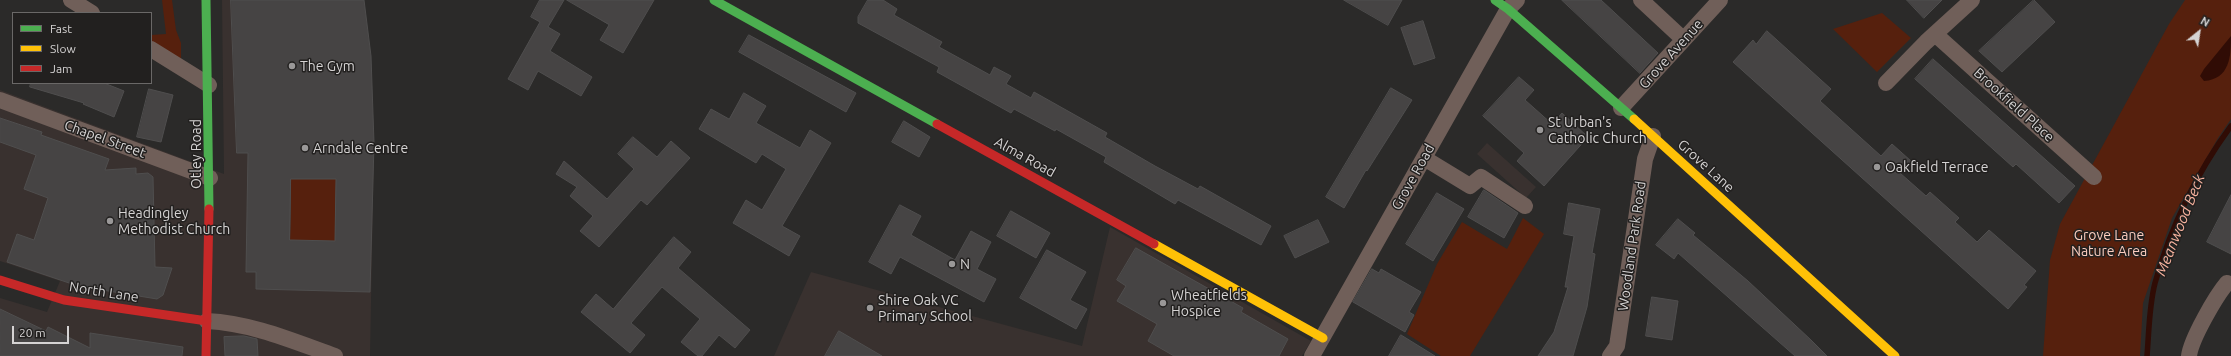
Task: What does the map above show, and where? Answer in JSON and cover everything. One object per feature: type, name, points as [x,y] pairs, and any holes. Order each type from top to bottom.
[{"type":"main road","name":"Otley Road","points":[[206,0],[210,178],[206,356]]},
{"type":"main road","name":"Alma Road","points":[[714,0],[1323,338]]},
{"type":"main road","name":"Grove Lane","points":[[1495,0],[1512,5],[1621,108],[1895,356]]},
{"type":"main road","name":"North Lane","points":[[0,280],[64,300],[206,321]]},
{"type":"street","points":[[71,0],[90,12]]},
{"type":"street","points":[[1641,0],[1683,39]]},
{"type":"street","name":"Grove Avenue","points":[[1621,108],[1720,0]]},
{"type":"street","points":[[1886,83],[1971,0]]},
{"type":"street","name":"Grove Road","points":[[1314,355],[1424,158],[1512,5]]},
{"type":"street","name":"Brookfield Place","points":[[1935,34],[2094,177]]},
{"type":"street","points":[[152,50],[209,85]]},
{"type":"street","name":"Chapel Street","points":[[0,100],[210,178]]},
{"type":"street","name":"Woodland Park Road","points":[[1610,356],[1617,346],[1645,158],[1653,136]]},
{"type":"street","points":[[1424,158],[1470,186],[1481,177],[1525,206]]},
{"type":"street","points":[[2189,356],[2196,337],[2220,291],[2227,283]]},
{"type":"street","points":[[206,321],[234,322],[335,356]]},
{"type":"shaded area","points":[[222,0],[364,0],[371,56],[374,143],[370,356],[0,356],[0,298],[47,312],[60,281],[0,261],[0,90],[224,174]]},
{"type":"shaded area","points":[[2231,36],[2229,58],[2224,71],[2213,79],[2204,81],[2200,76],[2204,69]]},
{"type":"shaded area","points":[[1487,143],[1536,187],[1526,198],[1477,154]]},
{"type":"shaded area","points":[[1110,227],[1311,341],[1302,356],[774,356],[811,272],[1082,346]]},
{"type":"green space","points":[[162,0],[172,0],[176,30],[181,43],[181,62],[152,44],[152,35],[166,34]]},
{"type":"green space","name":"Grove Lane Nature Area","points":[[2185,0],[2231,0],[2231,119],[2218,138],[2172,218],[2143,303],[2140,356],[2043,356],[2050,260],[2060,224],[2169,24]]},
{"type":"green space","points":[[1882,13],[1911,38],[1877,72],[1833,29]]},
{"type":"green space","points":[[291,179],[336,179],[335,241],[290,240]]},
{"type":"green space","points":[[1523,218],[1544,234],[1470,356],[1441,356],[1407,334],[1437,264],[1462,222],[1507,249]]},
{"type":"building","name":"Arndale Centre","points":[[231,0],[364,0],[371,56],[374,143],[370,292],[256,289],[256,272],[246,272],[248,153],[237,153]],"holes":[[[291,179],[336,179],[335,241],[290,240]]]},
{"type":"building","points":[[540,0],[564,0],[548,27],[560,34],[550,51],[592,77],[581,96],[538,71],[528,90],[508,79],[540,22],[531,17]]},
{"type":"building","points":[[567,0],[654,0],[623,53],[600,40],[609,25]]},
{"type":"building","points":[[868,0],[883,0],[897,9],[894,15],[942,42],[939,47],[990,75],[994,67],[1011,76],[1006,84],[1031,98],[1034,92],[1107,133],[1105,137],[1155,166],[1198,189],[1200,186],[1271,226],[1261,245],[1178,200],[1175,204],[1104,162],[1106,157],[1056,129],[1055,131],[1014,109],[1011,113],[937,72],[939,67],[858,23],[858,17]]},
{"type":"building","points":[[1344,0],[1402,0],[1388,25]]},
{"type":"building","points":[[1562,0],[1601,0],[1658,53],[1640,73]]},
{"type":"building","points":[[1907,0],[1942,0],[1924,18]]},
{"type":"building","points":[[2034,0],[2055,22],[2002,72],[1979,51]]},
{"type":"building","points":[[1423,21],[1435,58],[1414,65],[1401,28]]},
{"type":"building","name":"Oakfield Terrace","points":[[1767,31],[1831,89],[1820,101],[1881,156],[1892,144],[1911,161],[1900,173],[1926,196],[1930,192],[1959,218],[1955,222],[1977,242],[1989,230],[2036,271],[2024,285],[2027,287],[2008,309],[1733,62],[1753,40],[1756,44]]},
{"type":"building","points":[[749,35],[856,93],[846,112],[739,52]]},
{"type":"building","points":[[1933,59],[2075,186],[2059,203],[2016,164],[2013,167],[1915,79]]},
{"type":"building","name":"St Urban's Catholic Church","points":[[1519,77],[1534,90],[1525,100],[1552,124],[1562,113],[1588,137],[1544,186],[1517,161],[1524,153],[1483,116]]},
{"type":"building","points":[[31,84],[106,84],[124,91],[114,117],[83,104],[84,103],[30,87]]},
{"type":"building","points":[[1391,88],[1412,100],[1367,171],[1366,170],[1344,208],[1326,197]]},
{"type":"building","points":[[149,89],[173,95],[161,142],[137,137]]},
{"type":"building","points":[[744,93],[766,106],[756,123],[800,148],[810,130],[831,143],[782,226],[800,236],[789,256],[733,223],[746,200],[762,210],[786,169],[762,154],[756,163],[699,129],[711,109],[729,119]]},
{"type":"building","points":[[0,118],[42,132],[41,135],[109,159],[105,170],[136,168],[136,174],[148,173],[153,177],[155,267],[172,268],[163,295],[157,299],[78,286],[7,262],[17,234],[34,240],[48,198],[24,189],[36,155],[0,142]]},
{"type":"building","points":[[904,121],[930,137],[919,157],[892,142]]},
{"type":"building","points":[[633,137],[657,157],[671,141],[690,158],[647,205],[641,200],[599,247],[580,231],[593,216],[570,196],[577,187],[556,174],[564,161],[607,199],[634,169],[618,154]]},
{"type":"building","points":[[1484,190],[1518,213],[1504,238],[1468,217]]},
{"type":"building","points":[[1437,193],[1464,209],[1433,261],[1406,244]]},
{"type":"building","points":[[2231,195],[2231,254],[2207,242]]},
{"type":"building","points":[[1569,203],[1600,209],[1592,253],[1595,254],[1587,307],[1573,356],[1538,356],[1554,332],[1568,287],[1565,287],[1574,236],[1564,234]]},
{"type":"building","points":[[900,205],[921,216],[911,235],[955,260],[971,231],[991,242],[977,269],[996,279],[984,302],[900,257],[891,274],[869,262]]},
{"type":"building","points":[[1011,211],[1050,233],[1036,258],[997,236]]},
{"type":"building","points":[[1678,219],[1695,233],[1693,235],[1748,281],[1827,356],[1795,356],[1678,253],[1674,259],[1656,245]]},
{"type":"building","points":[[1318,220],[1329,242],[1295,258],[1284,236]]},
{"type":"building","points":[[674,237],[691,252],[678,268],[750,330],[735,348],[719,335],[702,356],[698,356],[681,342],[700,319],[662,287],[631,323],[645,335],[630,353],[581,312],[596,294],[613,309]]},
{"type":"building","name":"Wheatfields Hospice","points":[[1136,248],[1243,308],[1241,312],[1288,339],[1279,356],[1174,356],[1148,341],[1157,324],[1117,301],[1126,286],[1117,280]]},
{"type":"building","points":[[1047,250],[1086,272],[1070,300],[1087,309],[1076,329],[1020,298]]},
{"type":"building","points":[[1372,269],[1379,273],[1381,269],[1421,292],[1409,312],[1414,315],[1405,332],[1353,302]]},
{"type":"building","points":[[1652,297],[1678,301],[1672,340],[1646,336]]},
{"type":"building","points":[[0,309],[46,331],[48,327],[90,348],[90,333],[183,347],[182,356],[0,356]]},
{"type":"building","points":[[839,331],[882,356],[825,356]]},
{"type":"building","points":[[1401,335],[1435,356],[1389,356]]},
{"type":"building","points":[[244,336],[257,339],[258,356],[225,356],[224,337]]},
{"type":"waterway","name":"Meanwood Beck","points":[[2147,356],[2150,310],[2153,292],[2168,242],[2196,181],[2231,126]]},
{"type":"traffic: fast","points":[[206,0],[209,209]]},
{"type":"traffic: fast","points":[[714,0],[937,124]]},
{"type":"traffic: fast","points":[[1495,0],[1508,9],[1634,119]]},
{"type":"traffic: slow","points":[[1634,119],[1895,356]]},
{"type":"traffic: slow","points":[[1154,244],[1323,338]]},
{"type":"traffic: jam","points":[[937,124],[1154,244]]},
{"type":"traffic: jam","points":[[206,356],[209,209]]},
{"type":"traffic: jam","points":[[0,280],[64,300],[207,321]]},
{"type":"place","name":"The Gym","points":[[292,66]]},
{"type":"place","name":"St Urban's Catholic Church","points":[[1540,130]]},
{"type":"place","name":"Arndale Centre","points":[[305,148]]},
{"type":"place","name":"Oakfield Terrace","points":[[1877,167]]},
{"type":"place","name":"Headingley Methodist Church","points":[[110,221]]},
{"type":"place","name":"N","points":[[952,264]]},
{"type":"place","name":"Wheatfields Hospice","points":[[1163,303]]},
{"type":"place","name":"Shire Oak VC Primary School","points":[[870,308]]}]
